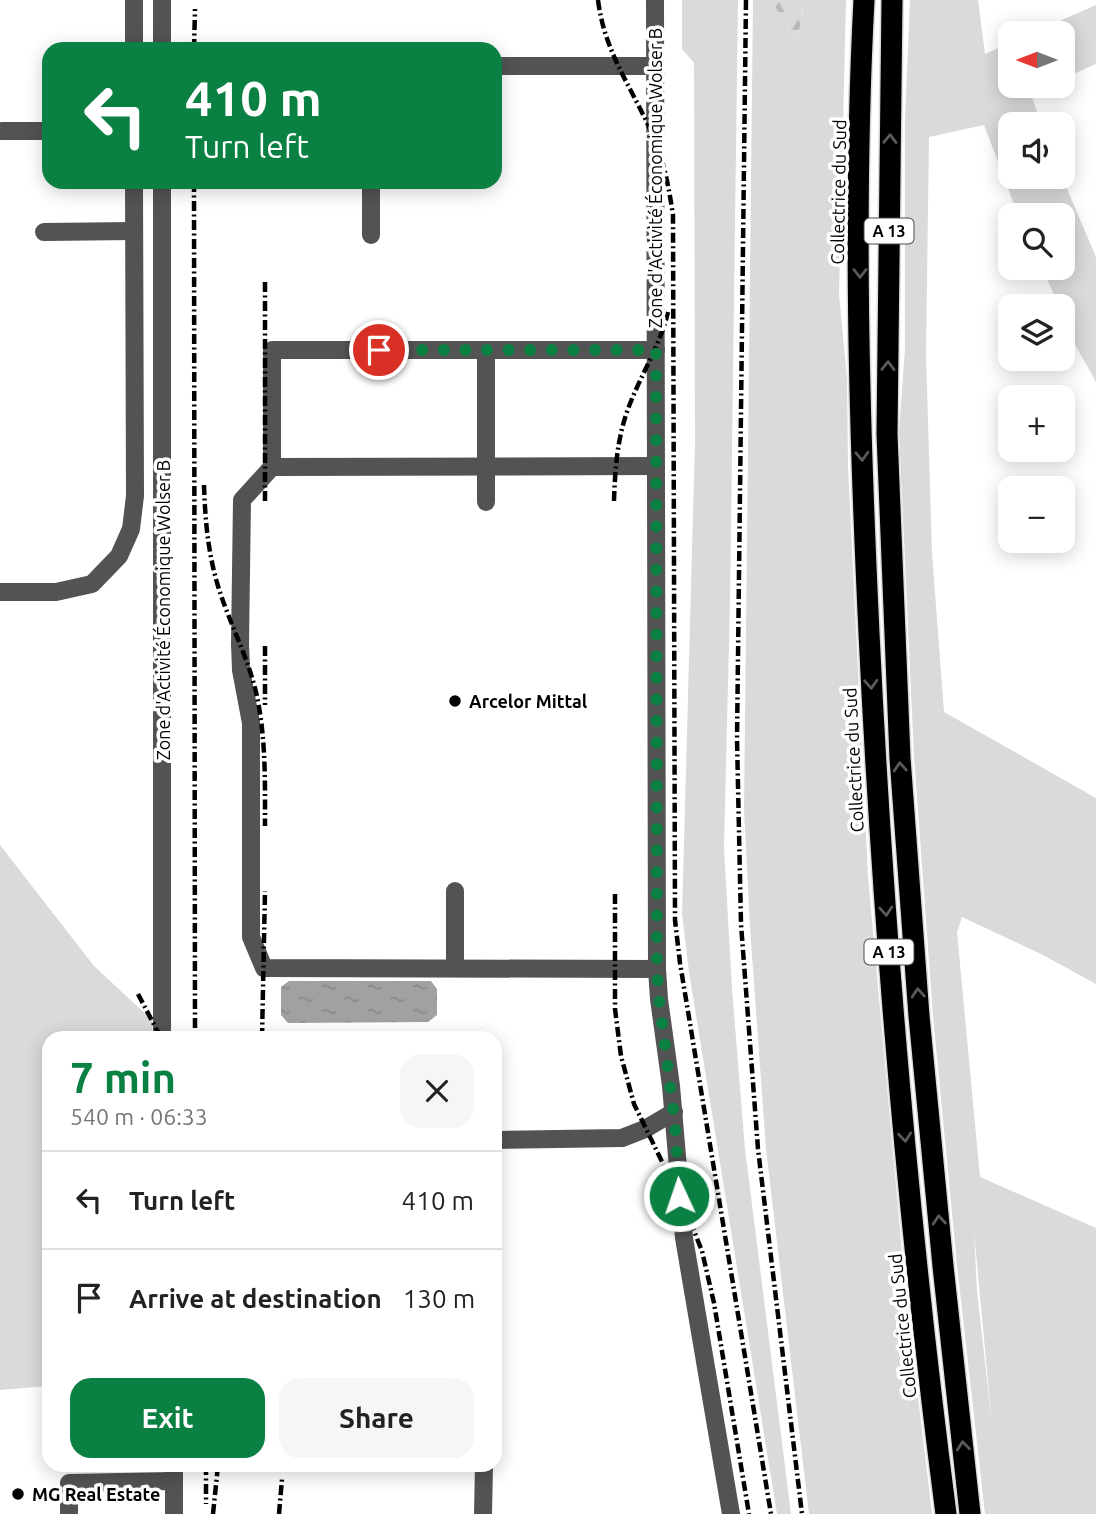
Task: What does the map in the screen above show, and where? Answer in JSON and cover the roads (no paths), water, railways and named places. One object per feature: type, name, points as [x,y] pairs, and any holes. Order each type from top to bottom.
[{"type":"highway","name":"A 13","points":[[893,0],[887,434],[900,758],[919,1016],[971,1514]]},
{"type":"highway","name":"Collectrice du Sud","points":[[864,3],[859,212],[860,388],[875,757],[895,1029],[946,1514]]},
{"type":"street","points":[[134,0],[134,42]]},
{"type":"street","points":[[162,0],[162,42]]},
{"type":"street","name":"Zone d'Activité Économique Wolser B","points":[[655,0],[657,969],[674,1112],[684,1238],[731,1514]]},
{"type":"street","points":[[502,66],[655,66]]},
{"type":"street","points":[[2,131],[42,131]]},
{"type":"street","points":[[0,592],[56,593],[92,584],[120,556],[131,529],[135,496],[134,189]]},
{"type":"street","name":"Zone d'Activité Économique Wolser B","points":[[162,189],[162,1031]]},
{"type":"street","points":[[371,189],[371,235]]},
{"type":"street","points":[[44,232],[134,231]]},
{"type":"street","points":[[486,349],[486,502]]},
{"type":"street","points":[[656,350],[272,350],[272,467],[242,500],[240,644],[241,670],[251,723],[251,937],[264,968],[657,969]]},
{"type":"street","points":[[272,467],[656,466]]},
{"type":"street","points":[[455,891],[455,968]]},
{"type":"street","points":[[502,1140],[622,1138],[645,1129],[674,1112]]},
{"type":"street","points":[[484,1472],[484,1514]]},
{"type":"street","points":[[69,1514],[69,1483],[174,1473],[174,1514]]},
{"type":"water","points":[[289,981],[431,981],[437,989],[437,1015],[428,1022],[288,1023],[281,1015],[281,987]]},
{"type":"railway","points":[[598,0],[607,39],[658,150],[673,215],[675,920],[771,1514]]},
{"type":"railway","points":[[746,0],[737,739],[741,924],[758,1149],[802,1514]]},
{"type":"railway","points":[[194,42],[195,9]]},
{"type":"railway","points":[[194,189],[195,1031]]},
{"type":"railway","points":[[265,282],[265,502]]},
{"type":"railway","points":[[614,501],[617,455],[624,420],[668,312]]},
{"type":"railway","points":[[204,485],[208,536],[215,574],[248,665],[262,725],[265,826]]},
{"type":"railway","points":[[265,646],[265,705]]},
{"type":"railway","points":[[262,1031],[265,891]]},
{"type":"railway","points":[[615,894],[615,1009],[621,1056],[634,1104],[686,1211],[702,1251],[714,1303],[749,1514]]},
{"type":"railway","points":[[138,994],[157,1031]]},
{"type":"railway","points":[[206,1472],[206,1504]]},
{"type":"railway","points":[[213,1514],[217,1472]]},
{"type":"railway","points":[[279,1514],[282,1479]]},
{"type":"place","name":"Arcelor Mittal","points":[[455,701]]},
{"type":"place","name":"MG Real Estate","points":[[18,1494]]}]
